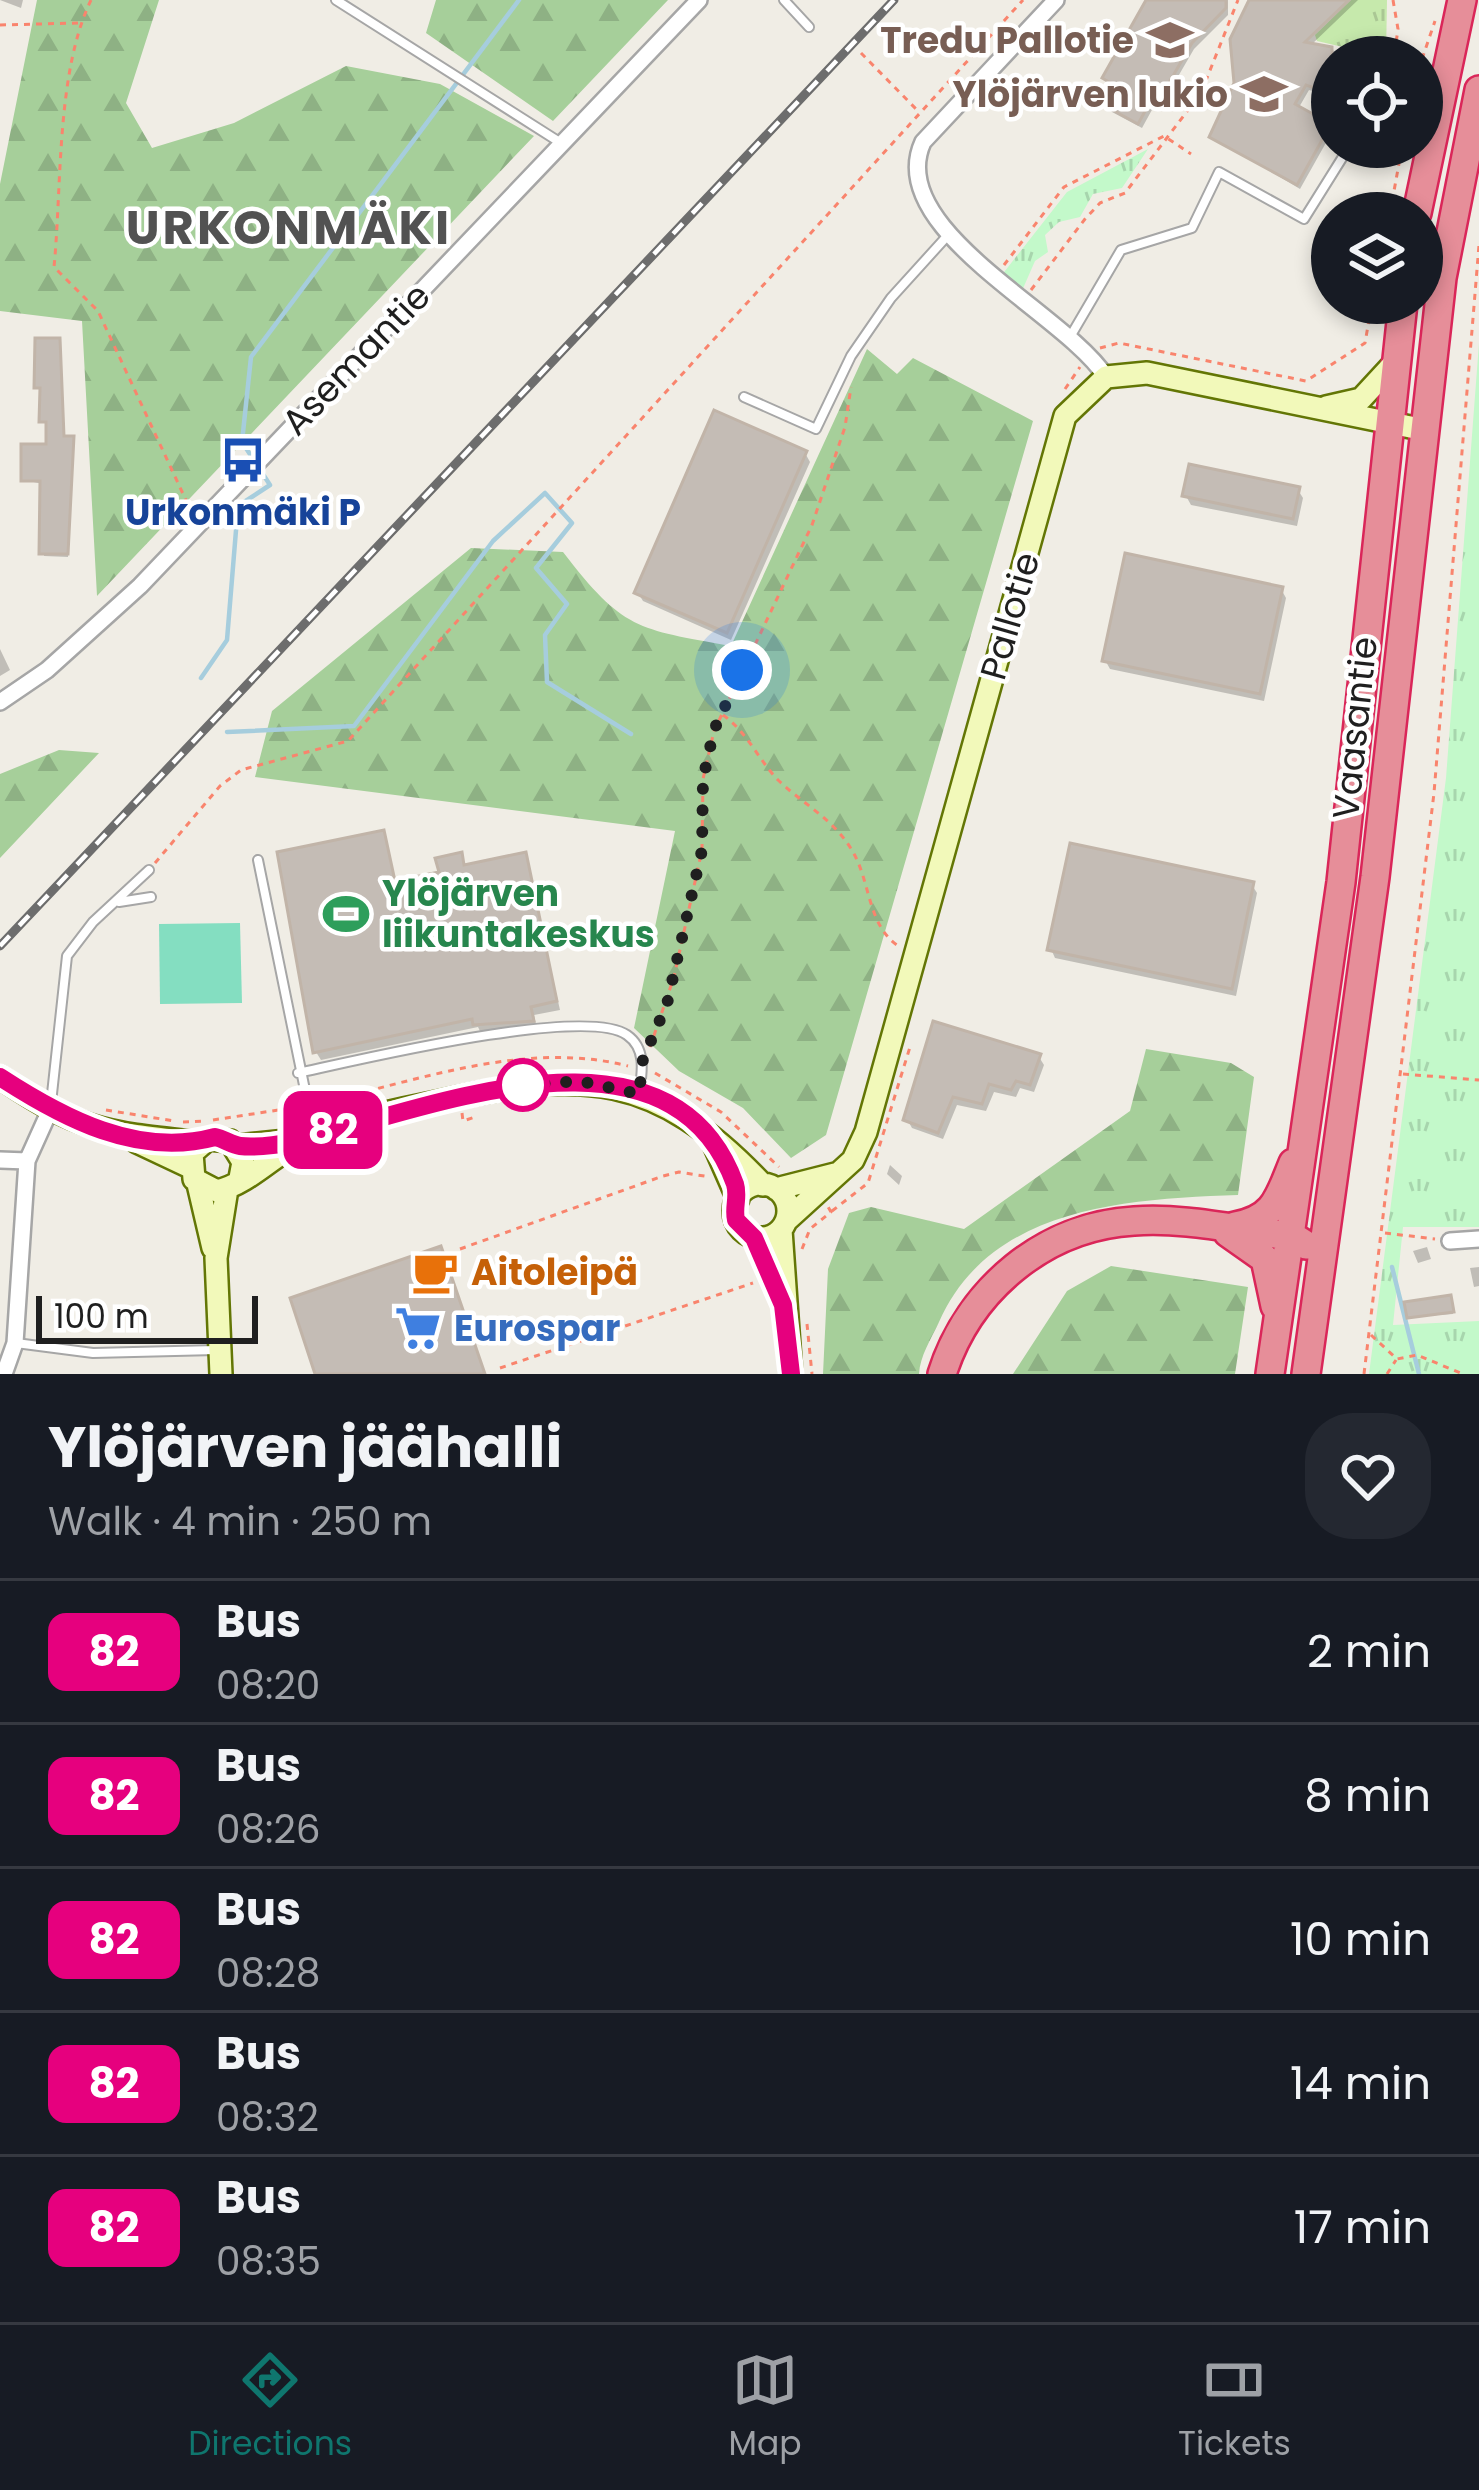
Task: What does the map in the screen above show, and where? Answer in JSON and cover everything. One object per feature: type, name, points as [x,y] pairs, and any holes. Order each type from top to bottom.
[{"type":"highway","points":[[1421,192],[1462,0]]},
{"type":"highway","name":"Vaasantie","points":[[1306,1374],[1372,899],[1442,278],[1479,90]]},
{"type":"highway","name":"Vaasantie","points":[[1270,1374],[1310,1122],[1401,324]]},
{"type":"highway","points":[[1219,1228],[1255,1222],[1274,1210],[1310,1122]]},
{"type":"highway","points":[[942,1374],[978,1303],[1018,1265],[1086,1228],[1135,1220],[1292,1236],[1309,1247],[1322,1268]]},
{"type":"highway","points":[[1219,1228],[1249,1243],[1265,1259],[1279,1325]]},
{"type":"street","name":"Asemantie","points":[[0,702],[46,670],[140,586],[699,0]]},
{"type":"street","points":[[1056,0],[922,142],[915,166],[918,192],[950,232],[1070,337],[1106,377],[1147,373],[1424,430]]},
{"type":"street","points":[[1316,410],[1361,399],[1397,359]]},
{"type":"street","name":"Pallotie","points":[[784,1225],[823,1182],[853,1160],[866,1132],[1065,416],[1106,377]]},
{"type":"street","points":[[0,1077],[50,1110],[132,1139],[194,1176],[233,1184],[309,1138]]},
{"type":"street","points":[[132,1139],[200,1143],[215,1137],[236,1146],[309,1138],[424,1104],[544,1082],[614,1085],[678,1112],[786,1201],[783,1305],[791,1374]]},
{"type":"street","points":[[4,1374],[15,1343],[27,1161],[50,1110]]},
{"type":"street","points":[[711,1139],[738,1198],[736,1220],[786,1275]]},
{"type":"street","points":[[200,1143],[194,1176],[216,1258],[220,1374]]},
{"type":"street","points":[[216,1258],[233,1184],[243,1162],[236,1146]]},
{"type":"street","points":[[0,1160],[27,1161]]},
{"type":"street","points":[[738,1198],[747,1188],[823,1182]]},
{"type":"street","points":[[754,1238],[784,1225]]},
{"type":"street","points":[[1450,1241],[1479,1239]]},
{"type":"lane","points":[[336,0],[562,144]]},
{"type":"lane","points":[[784,0],[809,27]]},
{"type":"lane","points":[[1070,337],[1121,250],[1192,228],[1219,172],[1304,219],[1336,168]]},
{"type":"lane","points":[[744,397],[816,429],[846,375],[851,356],[891,298],[950,232]]},
{"type":"lane","points":[[258,860],[309,1138]]},
{"type":"lane","points":[[50,1110],[67,956],[149,870]]},
{"type":"lane","points":[[112,904],[151,897]]},
{"type":"lane","points":[[298,1073],[496,1034],[553,1027],[608,1028],[628,1035],[642,1064],[639,1094]]},
{"type":"lane","points":[[15,1343],[93,1353],[218,1350]]},
{"type":"path","points":[[91,0],[80,23],[54,267],[98,310],[192,513]]},
{"type":"path","points":[[149,870],[220,786],[241,770],[349,740],[1023,0]]},
{"type":"path","points":[[1024,301],[1084,219],[1100,203],[1125,193],[1201,93],[1238,0]]},
{"type":"path","points":[[1393,0],[1397,36]]},
{"type":"path","points":[[1430,36],[1436,20]]},
{"type":"path","points":[[0,25],[80,23]]},
{"type":"path","points":[[861,53],[919,112]]},
{"type":"path","points":[[1164,136],[1191,154]]},
{"type":"path","points":[[995,276],[1064,187],[1164,136]]},
{"type":"path","points":[[1364,1374],[1434,793],[1479,245]]},
{"type":"path","points":[[1142,347],[1306,381],[1365,343],[1368,324]]},
{"type":"path","points":[[642,1064],[659,1031],[674,977],[702,850],[703,779],[722,714],[832,471],[853,391],[846,375]]},
{"type":"path","points":[[722,714],[738,725],[781,783],[818,809],[852,850],[881,931],[903,950]]},
{"type":"path","points":[[496,1034],[503,1062]]},
{"type":"path","points":[[102,1109],[183,1122],[306,1106],[503,1062],[574,1056],[642,1064],[694,1092],[772,1164],[789,1172],[809,1170],[823,1182],[831,1212],[810,1229],[786,1275],[703,1296],[500,1368]]},
{"type":"path","points":[[1402,1074],[1479,1080]]},
{"type":"path","points":[[460,1249],[663,1176]]},
{"type":"path","points":[[1384,1232],[1450,1241]]},
{"type":"path","points":[[806,1317],[812,1374]]},
{"type":"path","points":[[1369,1334],[1397,1359]]},
{"type":"path","points":[[1387,1374],[1397,1359],[1414,1355],[1463,1374]]},
{"type":"green space","points":[[37,0],[159,0],[126,103],[152,148],[234,123],[346,66],[440,84],[534,136],[97,596],[82,321],[0,311],[0,184]]},
{"type":"green space","points":[[436,0],[668,0],[553,121],[426,33]]},
{"type":"green space","points":[[1351,0],[1387,0],[1386,36],[1315,35]]},
{"type":"green space","points":[[1148,149],[1122,188],[1093,194],[1080,217],[1059,222],[1045,235],[1048,252],[1035,261],[1021,293],[1001,276],[1067,192]]},
{"type":"green space","points":[[1479,343],[1479,1227],[1403,1227],[1393,1325],[1479,1321],[1479,1374],[1369,1374],[1446,778]]},
{"type":"green space","points":[[867,349],[897,374],[913,358],[1033,421],[826,1135],[791,1158],[743,1108],[679,1071],[634,1028],[675,831],[255,777],[272,711],[471,548],[563,552],[601,597],[634,622],[731,646]]},
{"type":"green space","points":[[59,750],[99,753],[0,858],[0,774]]},
{"type":"green space","points":[[240,923],[242,1003],[160,1004],[159,924]]},
{"type":"green space","points":[[1146,1049],[1231,1063],[1254,1077],[1238,1195],[1109,1206],[1027,1232],[992,1254],[962,1283],[929,1341],[919,1374],[823,1374],[828,1269],[849,1213],[871,1207],[964,1229],[1130,1111]]},
{"type":"green space","points":[[1111,1266],[1248,1287],[1235,1374],[1013,1374],[1067,1291]]},
{"type":"building","name":"Tredu Pallotie","points":[[1146,0],[1226,0],[1226,8],[1192,43],[1155,107],[1149,104],[1138,124],[1105,106],[1116,86],[1102,78]]},
{"type":"building","points":[[1249,0],[1349,0],[1305,42],[1311,43],[1311,87],[1306,85],[1295,104],[1311,113],[1311,160],[1297,185],[1209,137],[1234,83],[1230,39]]},
{"type":"building","points":[[35,338],[60,338],[64,436],[74,436],[68,554],[39,554],[40,481],[21,481],[21,444],[46,444],[46,422],[39,422],[40,388],[34,388]]},
{"type":"building","points":[[714,410],[807,451],[727,633],[634,593]]},
{"type":"building","points":[[1189,464],[1300,487],[1293,519],[1182,496]]},
{"type":"building","points":[[1125,553],[1283,587],[1260,694],[1102,661]]},
{"type":"building","points":[[384,830],[395,881],[439,872],[435,858],[462,852],[464,865],[526,852],[557,1001],[531,1007],[534,1021],[473,1025],[472,1019],[313,1053],[277,852]]},
{"type":"building","points":[[1070,843],[1254,882],[1232,989],[1047,950]]},
{"type":"building","points":[[933,1021],[1041,1054],[1030,1085],[1016,1081],[1011,1090],[989,1084],[982,1104],[953,1097],[938,1133],[903,1120]]},
{"type":"building","points":[[441,1246],[485,1374],[315,1374],[290,1298]]},
{"type":"building","points":[[1451,1295],[1454,1312],[1407,1318],[1404,1302]]},
{"type":"waterway","points":[[201,678],[227,640],[238,506],[270,485],[242,442],[251,357],[519,0]]},
{"type":"waterway","points":[[227,732],[354,726],[493,541],[545,493],[572,523],[536,568],[567,604],[545,635],[547,682],[631,734]]},
{"type":"waterway","points":[[1392,1267],[1419,1374]]},
{"type":"railway","points":[[0,946],[894,0]]},
{"type":"bus line","name":"82","points":[[0,1077],[50,1110],[118,1136],[200,1143],[215,1137],[236,1146],[303,1140],[408,1108],[544,1082],[614,1085],[639,1094],[678,1112],[711,1139],[734,1184],[736,1220],[754,1238],[783,1305],[791,1374]]},
{"type":"place","name":"Tredu Pallotie","points":[[1170,40]]},
{"type":"place","name":"Ylöjärven lukio","points":[[1264,94]]},
{"type":"place","name":"Urkonmäki P","points":[[243,460]]},
{"type":"place","name":"Ylöjärven liikuntakeskus","points":[[346,914]]},
{"type":"place","name":"Aitoleipä","points":[[435,1272]]},
{"type":"place","name":"Eurospar","points":[[418,1328]]},
{"type":"district","name":"URKONMÄKI","points":[[289,227]]},
{"type":"route","points":[[523,1085],[580,1081],[639,1094],[643,1059],[667,1004],[702,850],[703,779],[714,730],[742,670]]}]
